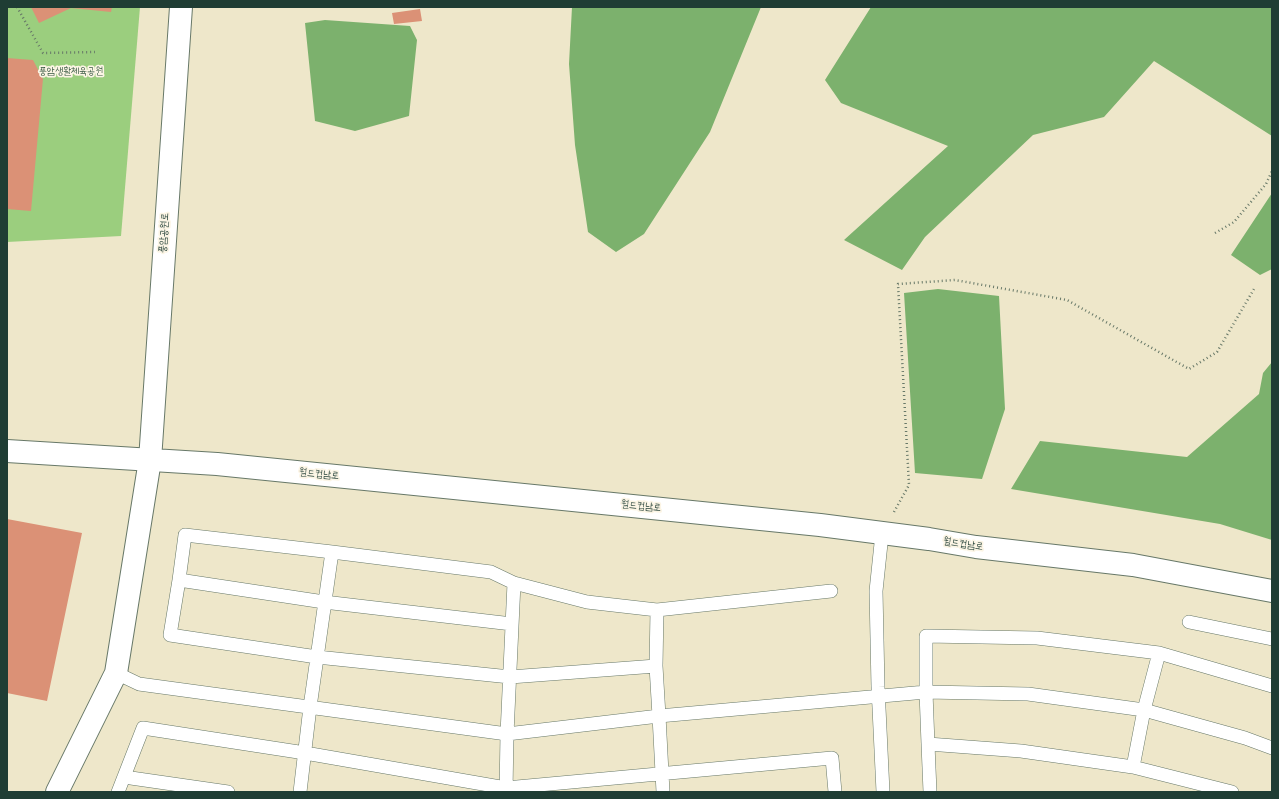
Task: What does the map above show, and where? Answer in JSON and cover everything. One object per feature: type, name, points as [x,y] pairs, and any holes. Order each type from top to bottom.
[{"type":"street","name":"풍암공원로","points":[[57,792],[116,673],[150,460],[181,7]]},
{"type":"street","name":"월드컵남로","points":[[7,451],[217,464],[820,525],[976,547],[1133,565],[1272,591]]},
{"type":"lane","points":[[882,534],[876,591],[878,696],[883,792]]},
{"type":"lane","points":[[656,666],[510,677],[317,657],[170,635],[185,535],[491,572],[514,584],[586,602],[657,610],[831,591]]},
{"type":"lane","points":[[300,792],[324,602],[332,552]]},
{"type":"lane","points":[[179,580],[324,602],[512,624]]},
{"type":"lane","points":[[506,790],[514,584]]},
{"type":"lane","points":[[657,610],[656,666],[662,792]]},
{"type":"lane","points":[[1189,622],[1272,639]]},
{"type":"lane","points":[[930,792],[926,692],[926,636],[1037,638],[1159,653],[1272,686]]},
{"type":"lane","points":[[1133,766],[1144,710],[1159,653]]},
{"type":"lane","points":[[116,673],[139,684],[507,734],[659,716],[926,692],[1028,694],[1144,710],[1245,738],[1272,748]]},
{"type":"lane","points":[[118,792],[143,728],[305,753],[506,790],[662,773],[832,758],[835,792]]},
{"type":"lane","points":[[928,744],[1021,751],[1133,766],[1232,792]]},
{"type":"lane","points":[[124,777],[228,792]]},
{"type":"path","points":[[16,7],[43,53],[95,52]]},
{"type":"path","points":[[1214,233],[1234,222],[1266,184],[1272,171]]},
{"type":"path","points":[[882,534],[909,485],[898,284],[955,280],[1067,300],[1189,369],[1218,352],[1254,289]]},
{"type":"green space","name":"풍암생활체육공원","points":[[7,7],[140,7],[121,236],[7,242]]},
{"type":"green space","points":[[572,7],[761,7],[710,132],[644,234],[616,252],[588,232],[575,145],[569,64]]},
{"type":"green space","points":[[871,7],[1272,7],[1272,136],[1154,61],[1104,117],[1033,135],[925,237],[902,270],[844,240],[948,146],[841,103],[825,80]]},
{"type":"green space","points":[[325,20],[410,26],[417,40],[409,116],[355,131],[315,121],[305,23]]},
{"type":"green space","points":[[1272,193],[1272,269],[1260,275],[1231,255]]},
{"type":"green space","points":[[938,289],[999,296],[1005,409],[982,479],[915,473],[904,293]]},
{"type":"green space","points":[[1272,362],[1272,540],[1220,524],[1011,489],[1040,441],[1187,457],[1259,394],[1263,373]]},
{"type":"building","points":[[31,7],[112,7],[111,12],[71,8],[39,23]]},
{"type":"building","points":[[420,9],[422,21],[394,24],[392,13]]},
{"type":"building","points":[[7,58],[33,60],[43,79],[31,211],[7,209]]},
{"type":"building","points":[[7,519],[82,533],[47,701],[7,693]]}]
